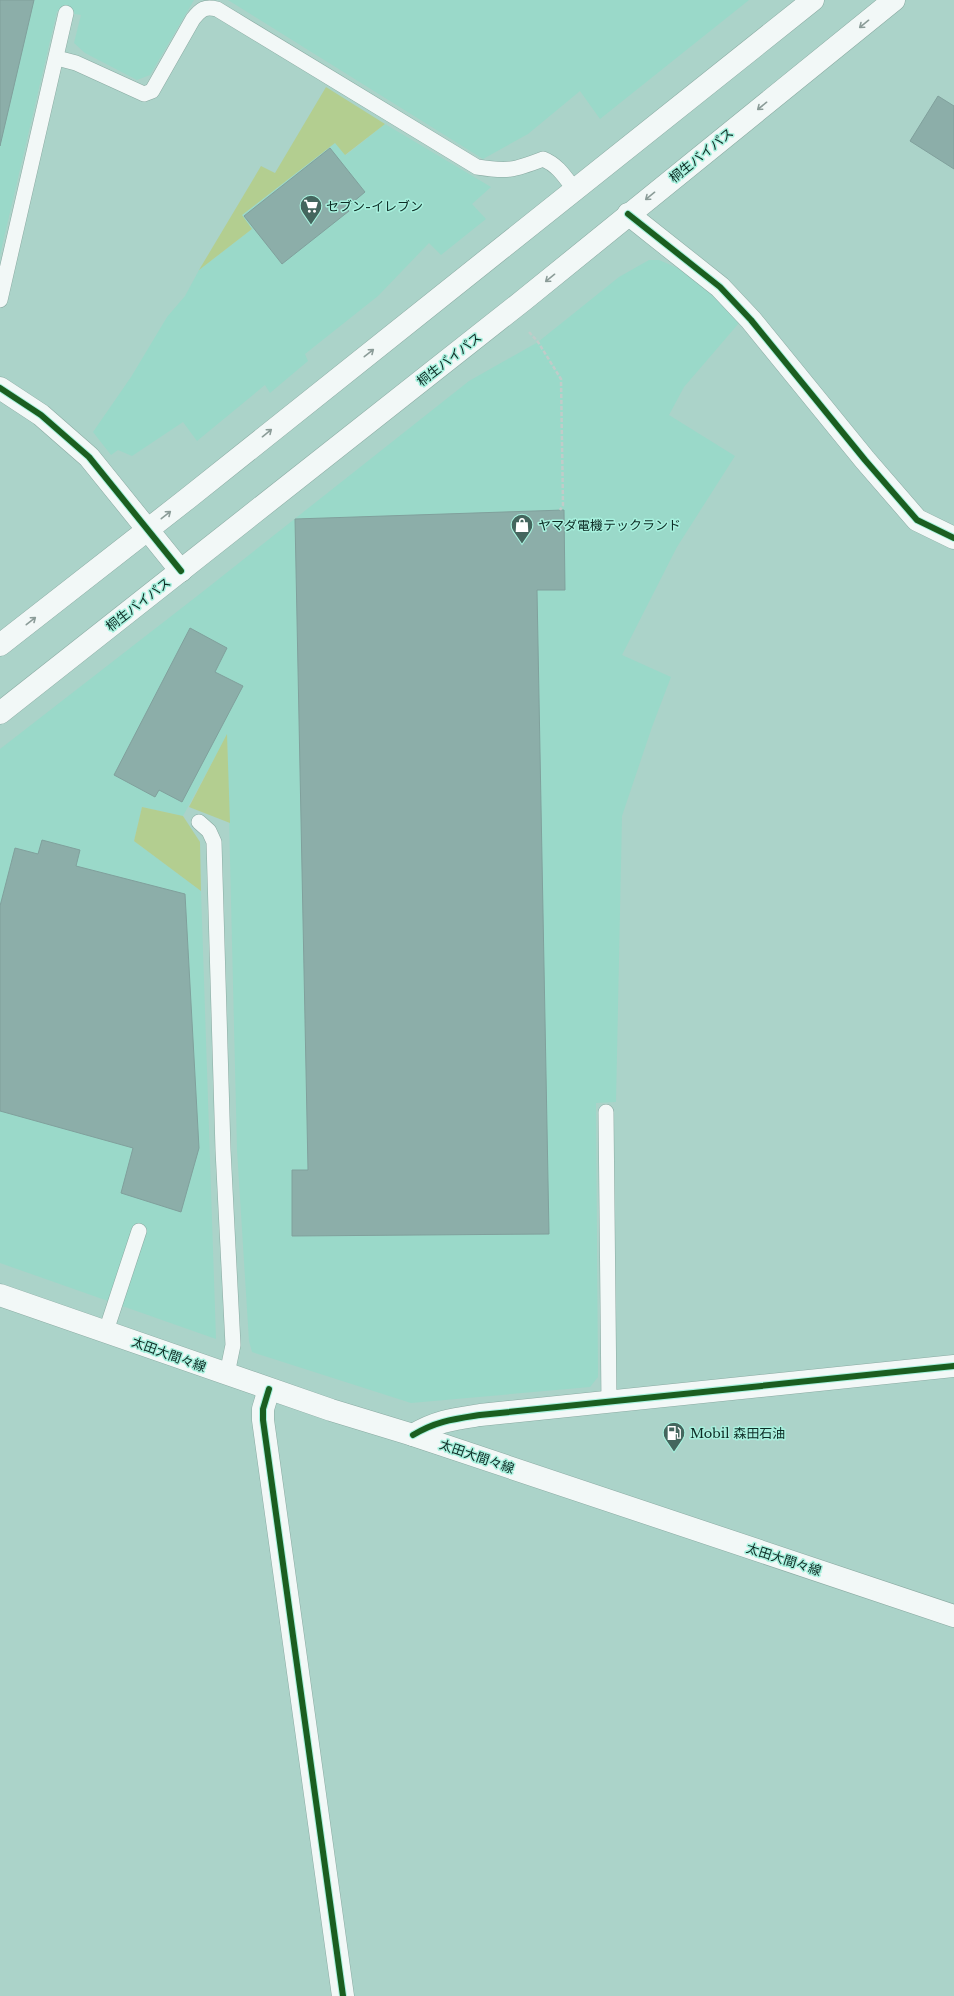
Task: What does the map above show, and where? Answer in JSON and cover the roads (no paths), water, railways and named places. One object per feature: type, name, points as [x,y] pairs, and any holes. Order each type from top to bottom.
[{"type":"main road","points":[[0,645],[813,0]]},
{"type":"main road","name":"桐生バイパス","points":[[0,713],[525,299],[894,0]]},
{"type":"main road","points":[[628,214],[720,287],[751,320],[865,460],[917,520],[954,538]]},
{"type":"main road","points":[[0,388],[41,415],[89,457],[181,571]]},
{"type":"main road","name":"太田大間々線","points":[[0,1295],[331,1410],[413,1434],[954,1616]]},
{"type":"main road","points":[[413,1434],[443,1420],[954,1366]]},
{"type":"main road","points":[[269,1389],[263,1409],[262,1420],[344,1996]]},
{"type":"lane","points":[[56,58],[76,64],[144,94],[152,91],[193,19],[200,10],[208,6],[217,9],[477,167],[501,171],[516,169],[543,159],[551,162],[560,170],[574,189]]},
{"type":"lane","points":[[0,300],[66,13]]},
{"type":"lane","points":[[198,822],[209,831],[214,842],[222,1143],[233,1345],[227,1374]]},
{"type":"lane","points":[[606,1112],[609,1402]]},
{"type":"lane","points":[[106,1331],[140,1231]]},
{"type":"place","name":"セブン-イレブン","points":[[311,226]]},
{"type":"place","name":"ヤマダ電機テックランド","points":[[522,544]]},
{"type":"place","name":"Mobil 森田石油","points":[[674,1452]]}]
